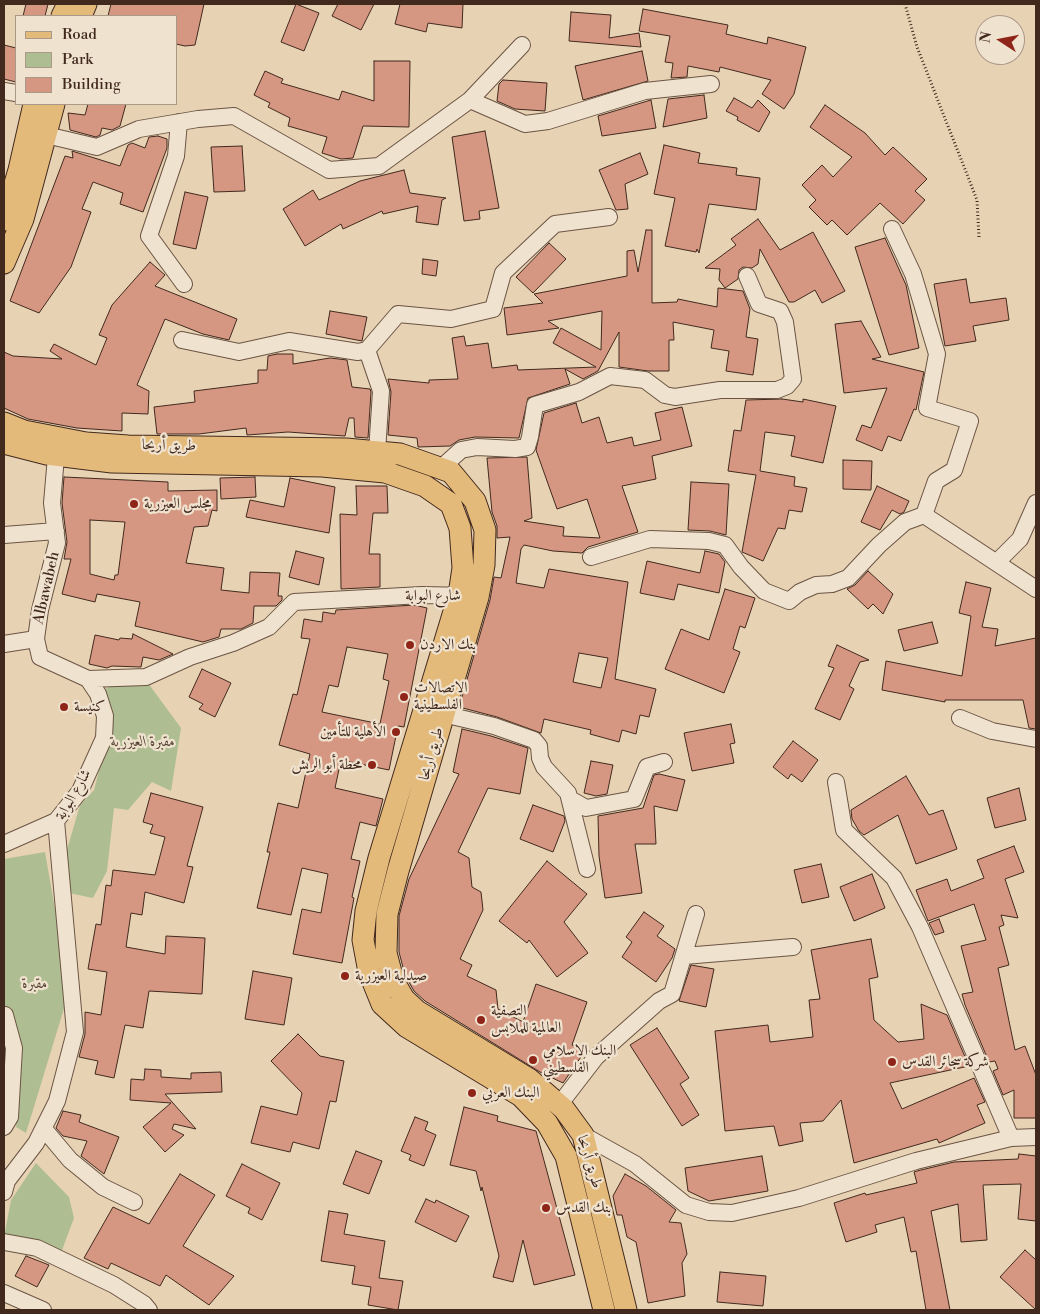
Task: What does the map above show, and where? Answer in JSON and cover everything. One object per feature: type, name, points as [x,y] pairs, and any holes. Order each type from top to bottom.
[{"type":"main road","points":[[4,263],[23,219],[36,135],[34,105]]},
{"type":"main road","points":[[4,220],[19,170],[53,105]]},
{"type":"main road","name":"طريق أريحا","points":[[4,423],[57,447],[112,462],[322,466],[386,472],[425,486],[451,504],[460,528],[463,568],[468,596],[443,714],[387,914],[386,953],[393,980],[404,999],[417,1011],[529,1079],[559,1105],[583,1135],[626,1310]]},
{"type":"main road","name":"طريق أريحا","points":[[4,443],[23,450],[86,443],[128,446],[336,449],[400,454],[451,472],[474,501],[485,530],[484,565],[468,596],[379,858],[366,911],[363,940],[368,972],[382,1004],[407,1027],[521,1096],[547,1123],[566,1156],[604,1310]]},
{"type":"main road","points":[[572,1180],[593,1173]]},
{"type":"street","points":[[36,135],[97,147],[139,129],[179,122],[234,116],[328,170],[379,166],[470,100],[522,45]]},
{"type":"street","points":[[470,100],[525,124],[548,121],[645,91],[711,84]]},
{"type":"street","points":[[179,122],[176,156],[148,236],[184,284]]},
{"type":"street","points":[[182,340],[239,352],[289,341],[358,352],[367,350],[398,314],[451,319],[493,309],[503,273],[555,224],[609,217]]},
{"type":"street","points":[[892,229],[913,274],[937,354],[927,408],[970,421],[954,470],[936,481],[924,515]]},
{"type":"street","points":[[441,468],[461,450],[477,446],[515,449],[527,447],[535,405],[579,392],[610,376],[645,380],[665,395],[675,396],[720,390],[776,390],[787,386],[793,379],[785,322],[780,311],[759,304],[747,276]]},
{"type":"street","points":[[367,350],[381,391],[377,452]]},
{"type":"street","name":"Albawabeh","points":[[57,447],[52,503],[57,543],[40,610],[36,639],[40,657],[88,679]]},
{"type":"street","points":[[997,562],[1020,539],[1036,503]]},
{"type":"street","points":[[591,557],[650,539],[709,541],[726,545],[741,567],[764,591],[790,600],[800,592],[848,578],[879,545],[905,522],[924,515]]},
{"type":"street","points":[[924,515],[967,546],[997,562],[1036,590]]},
{"type":"street","points":[[4,535],[56,531]]},
{"type":"street","name":"شارع البوابة","points":[[88,679],[146,677],[190,657],[232,643],[269,627],[294,602],[468,596]]},
{"type":"street","points":[[4,644],[36,639]]},
{"type":"street","name":"شارع البوابة","points":[[4,1192],[7,1181],[36,1143],[58,1102],[75,1032],[56,821],[80,791],[104,738],[105,716],[98,694],[88,679]]},
{"type":"street","points":[[443,714],[494,726],[534,740],[539,746],[540,758],[544,767],[568,793],[587,870]]},
{"type":"street","points":[[960,718],[992,731],[1036,739]]},
{"type":"street","points":[[570,799],[586,808],[634,799],[647,766],[664,762]]},
{"type":"street","points":[[836,782],[844,830],[894,878],[912,910],[1011,1138]]},
{"type":"street","points":[[4,844],[56,821]]},
{"type":"street","points":[[559,1105],[596,1058],[659,1001],[672,994],[696,914]]},
{"type":"street","points":[[684,956],[793,947]]},
{"type":"street","points":[[4,1126],[10,1117],[14,1048],[5,1015]]},
{"type":"street","points":[[44,1129],[70,1160],[103,1187],[134,1202]]},
{"type":"street","points":[[583,1135],[635,1164],[686,1205],[709,1212],[753,1210],[799,1198],[916,1161],[1011,1138],[1036,1137]]},
{"type":"street","points":[[4,1242],[37,1248],[114,1285],[144,1304],[149,1310]]},
{"type":"street","points":[[4,1293],[43,1310]]},
{"type":"path","points":[[905,4],[916,47],[977,200],[979,238]]},
{"type":"green space","name":"مقبرة العيزرية","points":[[122,682],[148,683],[181,728],[171,791],[152,782],[128,810],[114,808],[107,871],[93,898],[69,893],[66,853],[80,805],[94,790],[109,733],[102,690]]},
{"type":"green space","name":"مقبرة","points":[[45,852],[65,966],[66,1002],[26,1133],[16,1127],[20,1092],[18,1045],[4,1005],[4,859]]},
{"type":"green space","points":[[36,1163],[69,1197],[74,1218],[61,1253],[4,1237],[11,1200]]},
{"type":"building","points":[[26,4],[48,4],[45,15],[23,15]]},
{"type":"building","points":[[111,4],[204,4],[195,45],[178,44],[178,15],[108,15]]},
{"type":"building","points":[[296,4],[319,13],[304,51],[281,42]]},
{"type":"building","points":[[338,4],[374,4],[361,30],[332,16]]},
{"type":"building","points":[[400,4],[463,4],[462,28],[428,23],[426,32],[395,24]]},
{"type":"building","points":[[643,9],[728,25],[726,34],[767,44],[768,37],[806,47],[794,94],[784,109],[762,94],[771,80],[720,67],[719,72],[688,66],[687,77],[671,78],[673,63],[665,62],[670,36],[639,31]]},
{"type":"building","points":[[571,12],[611,15],[609,38],[639,33],[641,47],[569,41]]},
{"type":"building","points":[[4,45],[15,48],[15,82],[4,79]]},
{"type":"building","points":[[642,51],[648,81],[583,100],[575,66]]},
{"type":"building","points":[[374,61],[410,61],[409,127],[363,126],[353,158],[341,159],[322,153],[327,137],[288,126],[290,118],[268,107],[270,103],[254,95],[265,71],[283,79],[281,83],[339,100],[342,91],[374,101]]},
{"type":"building","points":[[503,80],[547,83],[545,111],[515,109],[497,101],[499,84]]},
{"type":"building","points":[[704,95],[707,118],[663,127],[668,99]]},
{"type":"building","points":[[734,98],[752,108],[758,100],[770,112],[759,132],[737,120],[738,117],[726,111]]},
{"type":"building","points":[[651,100],[656,128],[602,136],[598,116]]},
{"type":"building","points":[[88,105],[126,105],[120,126],[112,130],[102,128],[100,135],[96,137],[70,130],[68,113],[85,115]]},
{"type":"building","points":[[825,105],[865,133],[885,155],[893,147],[927,179],[915,191],[925,200],[903,224],[880,203],[847,235],[832,220],[827,225],[809,207],[816,200],[802,185],[822,165],[833,177],[852,157],[810,127]]},
{"type":"building","points":[[485,131],[499,208],[479,211],[480,219],[464,221],[452,137]]},
{"type":"building","points":[[158,136],[167,139],[167,148],[143,212],[120,204],[123,193],[93,182],[82,209],[91,212],[71,267],[39,313],[10,301],[65,156],[73,158],[72,151],[120,166],[128,145],[132,143],[145,148],[149,137]]},
{"type":"building","points":[[664,145],[700,153],[698,163],[737,168],[736,175],[760,178],[756,210],[709,204],[699,253],[697,249],[696,252],[665,246],[675,198],[654,194]]},
{"type":"building","points":[[242,146],[245,191],[214,192],[211,147]]},
{"type":"building","points":[[640,153],[648,174],[625,184],[628,209],[616,210],[599,170]]},
{"type":"building","points":[[404,170],[410,193],[446,198],[442,200],[438,225],[416,222],[418,206],[383,214],[382,211],[343,229],[341,224],[305,246],[283,209],[313,190],[319,200],[360,181]]},
{"type":"building","points":[[185,192],[208,197],[196,249],[173,244]]},
{"type":"building","points":[[758,219],[780,250],[813,232],[845,291],[822,303],[815,290],[794,302],[789,302],[760,249],[758,264],[752,268],[743,267],[739,270],[738,279],[725,288],[719,280],[720,269],[705,268],[736,245],[731,239]]},
{"type":"building","points":[[646,230],[652,230],[652,303],[677,302],[678,299],[717,307],[718,288],[743,291],[750,309],[746,337],[758,339],[753,375],[726,371],[729,351],[711,348],[714,330],[673,322],[674,340],[669,340],[669,371],[648,371],[619,367],[619,332],[598,371],[583,379],[565,369],[570,384],[528,398],[519,438],[475,437],[459,440],[450,446],[418,447],[417,438],[388,435],[391,392],[388,379],[429,383],[429,380],[458,379],[452,338],[464,336],[466,346],[488,343],[492,368],[517,365],[518,370],[596,367],[553,343],[561,328],[601,350],[602,311],[548,321],[559,328],[507,335],[504,308],[543,303],[534,294],[627,276],[627,251],[634,250],[638,272]]},
{"type":"building","points":[[885,238],[906,285],[919,348],[889,355],[855,247]]},
{"type":"building","points":[[549,243],[566,259],[533,293],[516,277]]},
{"type":"building","points":[[423,259],[438,261],[436,276],[422,274]]},
{"type":"building","points":[[150,262],[165,275],[155,286],[237,319],[229,340],[203,334],[165,319],[137,385],[149,391],[148,414],[122,413],[122,431],[77,428],[28,419],[4,408],[4,352],[13,356],[62,359],[50,351],[54,344],[96,365],[107,338],[99,335],[112,305]]},
{"type":"building","points":[[966,279],[970,303],[1006,298],[1009,320],[973,326],[976,341],[945,346],[934,284]]},
{"type":"building","points":[[330,311],[367,317],[362,341],[326,334]]},
{"type":"building","points":[[861,321],[881,357],[872,359],[924,372],[916,410],[914,409],[901,441],[888,436],[882,451],[856,440],[862,425],[871,428],[887,388],[844,393],[835,324]]},
{"type":"building","points":[[293,354],[293,364],[330,358],[347,360],[352,387],[370,389],[371,392],[368,438],[355,437],[354,418],[349,418],[345,436],[288,432],[247,435],[246,428],[199,434],[157,434],[154,407],[195,402],[194,391],[258,383],[258,370],[267,370],[268,356]]},
{"type":"building","points":[[782,399],[803,402],[803,399],[836,406],[823,463],[791,456],[795,436],[765,432],[760,471],[795,477],[794,486],[807,488],[802,512],[789,510],[785,529],[778,528],[763,561],[742,552],[756,475],[728,471],[734,430],[741,431],[746,400]]},
{"type":"building","points":[[576,403],[582,423],[599,417],[607,443],[632,437],[634,446],[661,440],[655,413],[682,407],[692,446],[652,456],[656,479],[622,486],[638,532],[588,547],[582,553],[553,551],[524,545],[521,549],[516,583],[544,588],[549,569],[628,582],[615,679],[656,689],[649,717],[640,715],[636,734],[622,730],[619,742],[590,734],[591,730],[544,719],[541,733],[497,717],[459,707],[490,600],[494,577],[501,578],[510,537],[497,538],[497,526],[492,512],[487,458],[527,457],[532,518],[524,521],[564,527],[563,536],[600,538],[587,499],[557,509],[536,450],[544,413]],"holes":[[[579,653],[608,658],[601,688],[573,682]]]},
{"type":"building","points":[[843,460],[872,461],[871,490],[843,489]]},
{"type":"building","points":[[64,477],[168,482],[168,491],[217,490],[217,511],[212,510],[208,526],[194,527],[186,563],[224,568],[221,590],[249,593],[250,572],[280,573],[278,596],[282,596],[282,600],[276,606],[254,606],[253,623],[241,629],[221,629],[219,637],[203,642],[135,626],[140,602],[97,594],[95,602],[62,594],[71,559],[64,559],[67,542],[62,503]],"holes":[[[90,520],[125,522],[118,575],[115,575],[114,580],[90,574]]]},
{"type":"building","points":[[255,477],[256,497],[221,499],[220,478]]},
{"type":"building","points":[[290,478],[335,487],[329,533],[246,517],[250,500],[284,507]]},
{"type":"building","points":[[691,482],[729,484],[726,535],[710,531],[688,530]]},
{"type":"building","points":[[356,486],[387,486],[388,513],[373,513],[369,554],[380,554],[380,587],[341,589],[340,514],[357,515]]},
{"type":"building","points":[[877,486],[909,501],[904,512],[900,514],[892,510],[880,530],[861,522]]},
{"type":"building","points":[[296,551],[324,558],[319,585],[289,577]]},
{"type":"building","points":[[705,551],[719,554],[725,562],[719,593],[678,584],[674,600],[640,593],[647,561],[700,573]]},
{"type":"building","points":[[868,571],[893,594],[883,614],[873,604],[868,609],[847,589],[855,585]]},
{"type":"building","points":[[966,582],[991,588],[982,627],[998,629],[995,646],[1036,638],[1036,729],[1029,728],[1023,700],[945,700],[945,702],[882,690],[886,661],[962,676],[971,616],[959,613]]},
{"type":"building","points":[[725,589],[755,598],[745,628],[740,626],[733,649],[740,652],[724,693],[665,669],[681,629],[709,640]]},
{"type":"building","points":[[414,605],[427,608],[404,727],[398,726],[389,770],[341,760],[335,788],[383,799],[376,826],[360,822],[351,859],[360,861],[352,897],[354,898],[342,963],[293,954],[302,909],[321,913],[328,874],[302,868],[291,915],[257,908],[270,852],[267,852],[278,803],[298,808],[310,754],[279,745],[293,694],[297,695],[310,639],[301,638],[304,619],[322,622],[323,612],[335,614],[336,610]],"holes":[[[347,647],[388,654],[383,679],[389,681],[380,724],[322,712],[329,685],[338,687]]]},
{"type":"building","points":[[932,622],[938,643],[904,651],[898,630]]},
{"type":"building","points":[[133,634],[173,654],[159,660],[143,657],[141,667],[112,666],[107,668],[89,664],[95,635],[119,640],[120,638],[132,639]]},
{"type":"building","points":[[837,645],[869,660],[860,662],[849,686],[854,689],[840,720],[815,709],[834,668],[828,666]]},
{"type":"building","points":[[202,669],[231,683],[215,717],[199,709],[203,704],[189,697]]},
{"type":"building","points":[[731,724],[735,743],[730,744],[734,763],[692,771],[684,733]]},
{"type":"building","points":[[462,729],[528,748],[520,794],[488,788],[458,852],[469,858],[472,887],[481,892],[483,910],[460,959],[472,965],[467,976],[496,990],[498,1009],[523,1022],[536,984],[587,1002],[572,1045],[585,1051],[563,1083],[540,1072],[425,1001],[414,991],[405,975],[399,952],[399,916],[409,879],[459,774],[453,772]]},
{"type":"building","points":[[793,741],[818,760],[802,782],[791,774],[788,779],[773,767]]},
{"type":"building","points":[[591,761],[613,765],[607,794],[596,796],[584,793]]},
{"type":"building","points":[[659,774],[685,780],[677,811],[654,806],[656,844],[635,844],[642,893],[605,898],[599,856],[598,816],[643,808],[654,775]]},
{"type":"building","points":[[906,776],[929,815],[943,810],[957,849],[916,864],[898,815],[864,835],[859,831],[852,819],[851,810]]},
{"type":"building","points":[[1019,788],[1026,820],[995,828],[987,798]]},
{"type":"building","points":[[151,793],[203,807],[187,866],[193,867],[184,903],[145,892],[142,915],[131,913],[126,947],[165,954],[166,936],[205,938],[202,994],[149,991],[143,1028],[125,1025],[114,1078],[95,1074],[98,1061],[79,1057],[85,1034],[85,1012],[101,1015],[107,972],[88,969],[96,924],[101,925],[106,885],[111,886],[113,870],[155,875],[165,837],[150,833],[153,825],[143,822]]},
{"type":"building","points":[[533,805],[564,816],[565,821],[553,852],[520,839]]},
{"type":"building","points":[[1014,846],[1024,872],[1005,879],[1018,918],[1001,915],[1004,925],[999,927],[1009,965],[998,968],[1015,1050],[1025,1046],[1036,1075],[1036,1118],[1014,1118],[1014,1090],[1003,1095],[993,1071],[998,1069],[995,1061],[989,1062],[965,1005],[962,994],[973,992],[961,946],[986,940],[974,904],[928,921],[916,890],[947,879],[951,891],[984,878],[977,860]]},
{"type":"building","points":[[547,861],[587,894],[564,922],[588,953],[557,977],[529,940],[527,943],[499,921]]},
{"type":"building","points":[[821,864],[829,897],[802,903],[794,870]]},
{"type":"building","points":[[872,874],[885,908],[854,921],[840,887]]},
{"type":"building","points":[[644,912],[664,926],[657,936],[675,949],[672,958],[656,982],[622,957],[632,942],[626,937]]},
{"type":"building","points":[[939,919],[944,932],[935,935],[929,923]]},
{"type":"building","points":[[871,939],[878,977],[869,979],[874,1020],[898,1042],[924,1039],[921,1004],[947,1015],[969,1066],[890,1083],[902,1109],[974,1078],[985,1102],[977,1105],[985,1123],[939,1143],[937,1139],[854,1163],[841,1100],[823,1121],[800,1123],[803,1141],[779,1146],[774,1126],[725,1131],[715,1031],[768,1025],[770,1042],[813,1037],[809,1000],[820,999],[811,950]]},
{"type":"building","points":[[691,965],[714,969],[706,1007],[679,1001]]},
{"type":"building","points":[[253,971],[292,978],[284,1025],[245,1019]]},
{"type":"building","points":[[657,1028],[689,1078],[680,1084],[699,1115],[682,1126],[630,1045]]},
{"type":"building","points":[[298,1034],[320,1056],[344,1061],[336,1102],[330,1101],[319,1149],[293,1142],[290,1152],[251,1143],[261,1106],[297,1115],[302,1093],[271,1061]]},
{"type":"building","points":[[145,1069],[161,1070],[161,1077],[191,1079],[191,1073],[221,1072],[222,1092],[165,1094],[196,1129],[174,1124],[172,1129],[184,1135],[165,1152],[143,1127],[171,1103],[130,1100],[131,1079],[144,1080]]},
{"type":"building","points":[[464,1107],[498,1116],[497,1121],[536,1131],[575,1275],[534,1285],[523,1240],[513,1282],[493,1277],[499,1256],[482,1187],[481,1191],[476,1171],[450,1165]]},
{"type":"building","points":[[63,1111],[81,1115],[79,1122],[119,1137],[104,1174],[81,1156],[87,1141],[63,1136],[56,1128]]},
{"type":"building","points":[[415,1117],[428,1122],[425,1130],[436,1135],[424,1166],[409,1160],[411,1155],[401,1151]]},
{"type":"building","points":[[356,1151],[382,1161],[369,1194],[343,1184]]},
{"type":"building","points":[[1019,1154],[1036,1156],[1036,1221],[1018,1219],[1021,1184],[983,1185],[987,1240],[961,1242],[958,1204],[931,1211],[950,1310],[926,1310],[916,1251],[911,1252],[904,1217],[875,1225],[877,1232],[846,1242],[834,1203],[865,1193],[866,1195],[917,1183],[914,1172],[917,1171],[954,1162],[1018,1159]]},
{"type":"building","points":[[762,1156],[768,1191],[709,1201],[688,1191],[685,1168]]},
{"type":"building","points":[[242,1164],[280,1183],[262,1220],[248,1213],[250,1208],[226,1196]]},
{"type":"building","points":[[180,1174],[215,1195],[183,1246],[234,1276],[209,1305],[166,1275],[160,1286],[111,1263],[108,1269],[84,1258],[113,1207],[149,1224]]},
{"type":"building","points":[[625,1174],[646,1186],[676,1210],[669,1222],[681,1223],[687,1254],[682,1263],[685,1296],[648,1303],[636,1242],[627,1237],[622,1215],[617,1215],[613,1196]]},
{"type":"building","points":[[426,1199],[435,1203],[436,1200],[469,1216],[456,1242],[415,1222]]},
{"type":"building","points":[[329,1211],[348,1214],[344,1234],[385,1241],[379,1278],[403,1281],[398,1310],[368,1305],[371,1287],[352,1284],[355,1266],[321,1261]]},
{"type":"building","points":[[1025,1250],[1036,1260],[1036,1310],[1000,1277]]},
{"type":"building","points":[[26,1256],[49,1265],[37,1287],[15,1276]]},
{"type":"building","points":[[720,1272],[766,1276],[763,1306],[717,1302]]},
{"type":"place","name":"مجلس العيزرية","points":[[134,504]]},
{"type":"place","name":"بنك الاردن","points":[[410,645]]},
{"type":"place","name":"الاتصالات الفلسطينية","points":[[404,697]]},
{"type":"place","name":"كنيسة","points":[[64,707]]},
{"type":"place","name":"الأهلية للتأمين","points":[[396,732]]},
{"type":"place","name":"محطة أبو الريش","points":[[372,765]]},
{"type":"place","name":"صيدلية العيزرية","points":[[345,976]]},
{"type":"place","name":"التصفية العالمية للملابس","points":[[481,1020]]},
{"type":"place","name":"البنك الاسلامي الفلسطيني","points":[[533,1060]]},
{"type":"place","name":"شركة سجائر القدس","points":[[892,1062]]},
{"type":"place","name":"البنك العربي","points":[[472,1093]]},
{"type":"place","name":"بنك القدس","points":[[546,1208]]}]
